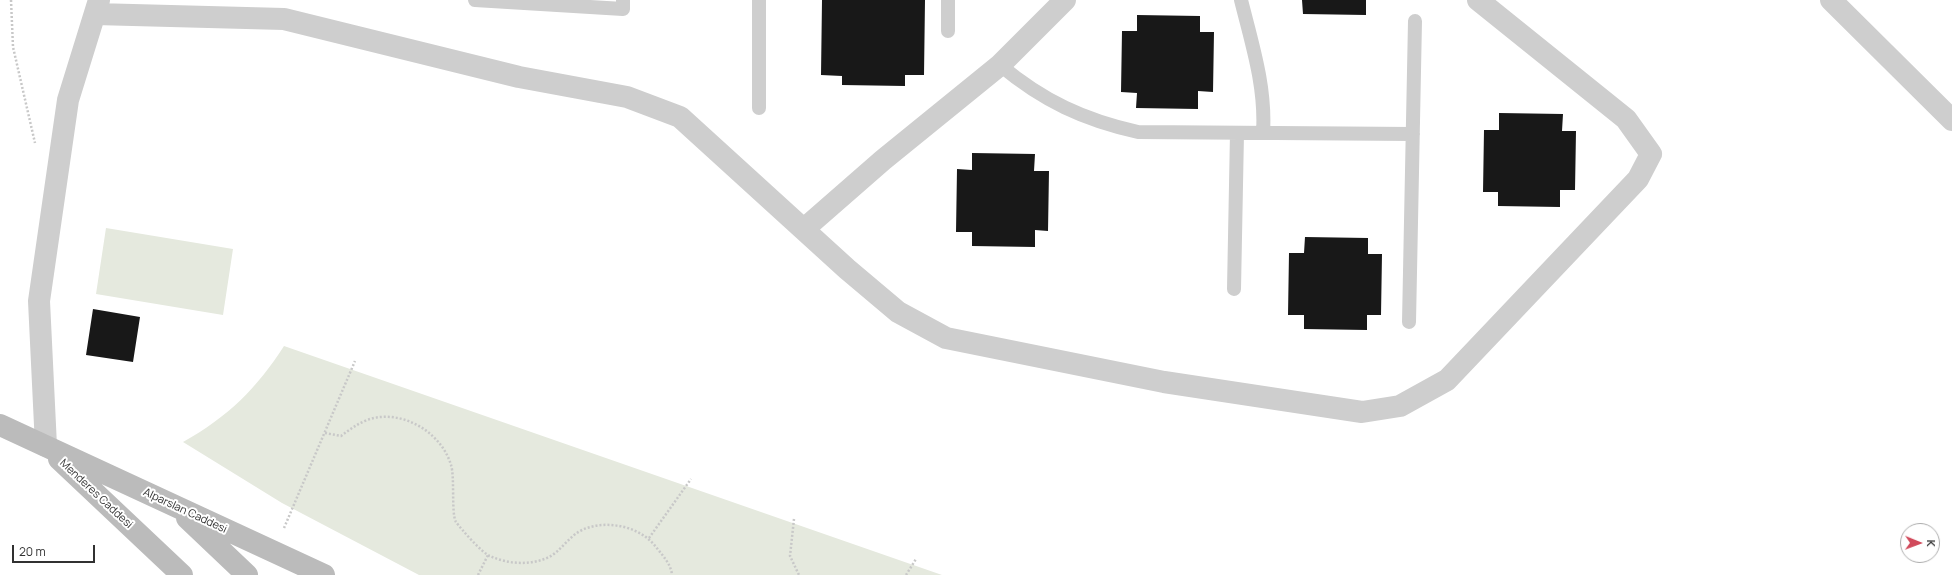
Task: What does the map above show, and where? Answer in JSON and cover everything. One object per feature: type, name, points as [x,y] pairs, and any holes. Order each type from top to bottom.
[{"type":"main road","name":"Alparslan Caddesi","points":[[0,425],[324,575]]},
{"type":"main road","name":"Menderes Caddesi","points":[[46,446],[182,575]]},
{"type":"main road","points":[[173,505],[247,575]]},
{"type":"street","points":[[804,229],[883,160],[1000,65],[1065,0]]},
{"type":"street","points":[[46,446],[39,301],[68,100],[97,7],[284,19],[519,77],[627,97],[680,117],[847,269],[898,312],[946,338],[1164,382],[1362,412],[1400,406],[1447,380],[1638,179],[1650,154],[1626,119],[1478,0]]},
{"type":"street","points":[[1831,0],[1952,120]]},
{"type":"lane","points":[[475,0],[623,9],[623,0]]},
{"type":"lane","points":[[759,0],[759,108]]},
{"type":"lane","points":[[948,0],[948,31]]},
{"type":"lane","points":[[1241,0],[1261,82],[1264,118],[1263,133]]},
{"type":"lane","points":[[1409,322],[1415,21]]},
{"type":"lane","points":[[1000,65],[1018,80],[1058,106],[1111,126],[1138,132],[1413,134]]},
{"type":"lane","points":[[1234,289],[1237,133]]},
{"type":"path","points":[[11,0],[13,47],[36,147]]},
{"type":"path","points":[[274,552],[355,361]]},
{"type":"path","points":[[325,433],[341,436],[353,426],[367,420],[385,417],[402,418],[423,428],[439,442],[451,465],[456,521],[488,556],[516,563],[533,562],[549,557],[581,531],[603,526],[626,528],[649,538],[671,567],[672,575]]},
{"type":"path","points":[[649,538],[691,479]]},
{"type":"path","points":[[794,519],[790,556],[799,575]]},
{"type":"path","points":[[478,575],[488,556]]},
{"type":"path","points":[[906,575],[916,559]]},
{"type":"shaded area","points":[[106,228],[233,249],[223,315],[96,294]]},
{"type":"shaded area","points":[[284,346],[942,575],[419,575],[282,503],[183,442],[228,412],[252,388]]},
{"type":"building","points":[[822,0],[925,0],[924,75],[905,75],[905,86],[842,85],[842,76],[821,75]]},
{"type":"building","points":[[1302,0],[1366,0],[1366,15],[1303,14]]},
{"type":"building","points":[[1137,15],[1200,16],[1200,32],[1214,32],[1213,92],[1198,91],[1198,109],[1136,108],[1137,93],[1121,92],[1122,31],[1137,31]]},
{"type":"building","points":[[1499,113],[1563,114],[1562,131],[1576,131],[1575,190],[1560,190],[1560,207],[1498,206],[1498,192],[1483,192],[1484,130],[1499,130]]},
{"type":"building","points":[[972,153],[1035,154],[1034,171],[1049,171],[1048,231],[1035,230],[1035,247],[972,246],[972,232],[956,232],[957,169],[972,170]]},
{"type":"building","points":[[1305,237],[1368,238],[1368,254],[1382,254],[1381,315],[1367,315],[1367,330],[1304,329],[1304,315],[1288,315],[1289,253],[1304,253]]},
{"type":"building","points":[[93,309],[140,317],[133,362],[86,355]]}]
